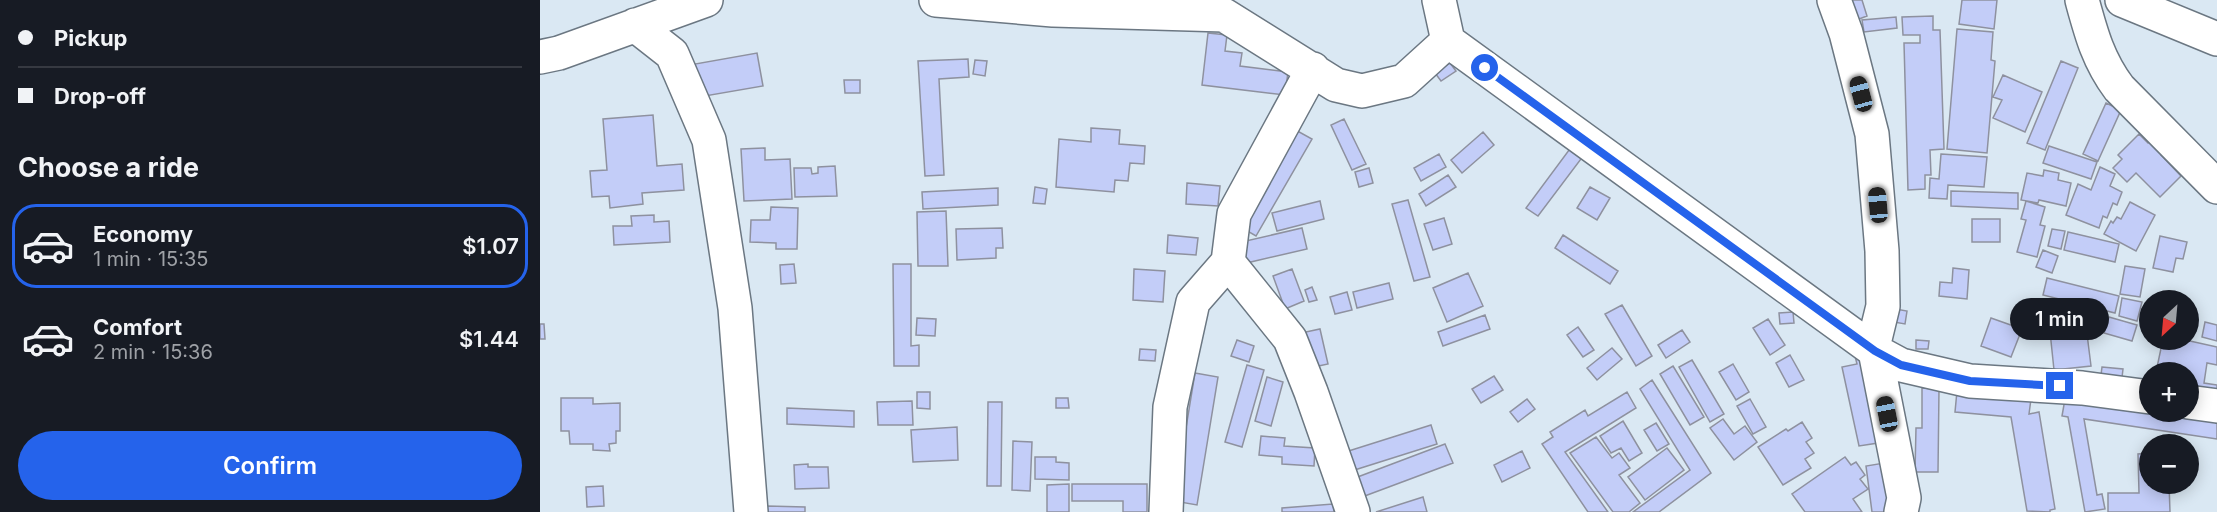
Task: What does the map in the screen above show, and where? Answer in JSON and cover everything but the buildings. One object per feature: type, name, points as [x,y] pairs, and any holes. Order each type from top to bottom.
[{"type":"street","points":[[540,57],[559,53],[706,0]]},
{"type":"street","points":[[936,0],[1053,10],[1224,15],[1336,85],[1362,91],[1404,81],[1448,41]]},
{"type":"street","points":[[1439,0],[1448,41],[1875,351],[1901,365],[1970,381],[2082,388],[2139,396]]},
{"type":"street","points":[[1834,0],[1846,33],[1872,134],[1882,251],[1883,306],[1875,339],[1875,351],[1904,498],[1901,512]]},
{"type":"street","points":[[2082,0],[2096,49],[2114,80],[2217,188]]},
{"type":"street","points":[[2122,0],[2217,39]]},
{"type":"street","points":[[635,25],[672,54],[710,140],[735,308],[751,512]]},
{"type":"street","points":[[1166,512],[1170,407],[1193,302],[1228,262],[1234,214],[1313,69]]},
{"type":"street","points":[[1228,262],[1290,339],[1353,512]]},
{"type":"street","points":[[2199,404],[2217,406]]},
{"type":"route","points":[[1485,68],[1875,351],[1901,365],[1970,381],[2060,386]]}]
